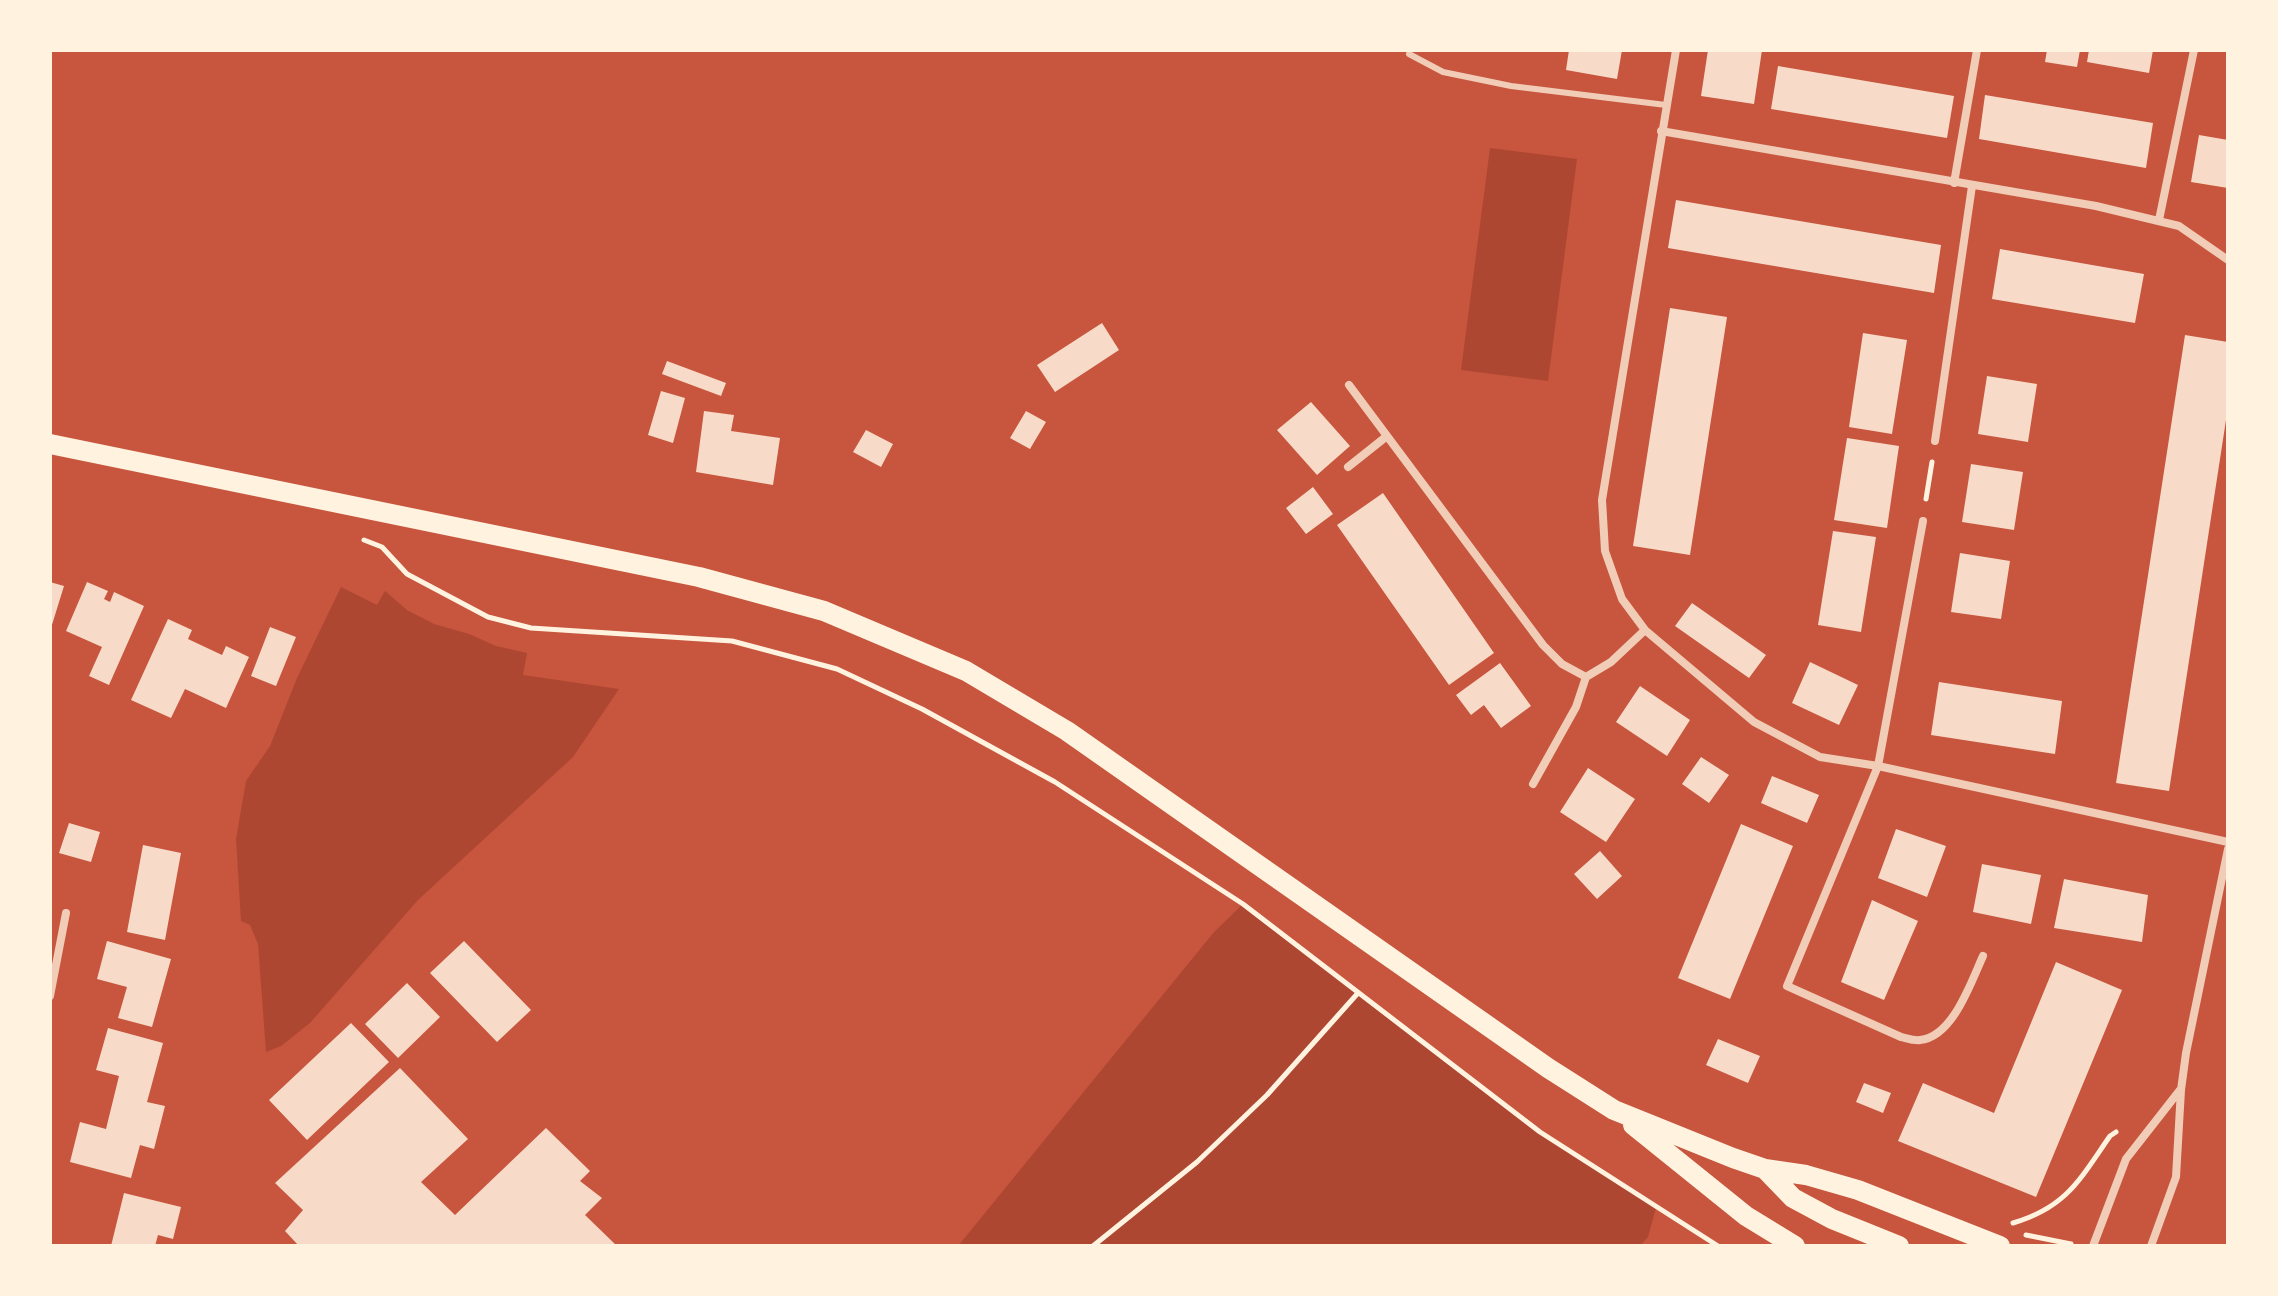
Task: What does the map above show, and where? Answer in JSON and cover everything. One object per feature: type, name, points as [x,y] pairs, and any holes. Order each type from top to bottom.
[{"type":"main road","points":[[50,444],[699,577],[824,611],[966,671],[1067,731],[1548,1068],[1614,1110],[1746,1216],[1795,1246]]},
{"type":"main road","points":[[1614,1110],[1765,1169],[1806,1175],[1858,1190],[2000,1246]]},
{"type":"main road","points":[[1765,1169],[1793,1198],[1832,1219],[1899,1246]]},
{"type":"street","points":[[1676,50],[1602,500],[1605,551],[1622,599],[1645,630],[1754,722],[1820,757],[1878,766],[2228,842]]},
{"type":"street","points":[[1954,183],[1977,50]]},
{"type":"street","points":[[2159,220],[2194,50]]},
{"type":"street","points":[[1661,131],[2096,206],[2159,220],[2179,226],[2228,260]]},
{"type":"street","points":[[1935,441],[1972,186]]},
{"type":"street","points":[[1349,385],[1543,645],[1562,664],[1586,677]]},
{"type":"street","points":[[1348,467],[1387,436]]},
{"type":"street","points":[[1923,521],[1878,766],[1787,986],[1901,1037],[1920,1040],[1935,1035],[1950,1020],[1964,1000],[1983,956]]},
{"type":"street","points":[[1533,784],[1576,707],[1586,677],[1611,662],[1645,630]]},
{"type":"street","points":[[2151,1246],[2176,1177],[2181,1090],[2228,849]]},
{"type":"street","points":[[50,996],[66,913]]},
{"type":"street","points":[[2093,1246],[2126,1159],[2181,1090]]},
{"type":"lane","points":[[1409,54],[1443,72],[1511,86],[1666,105]]},
{"type":"path","points":[[1923,521],[1935,441]]},
{"type":"path","points":[[354,537],[382,547],[407,574],[488,617],[531,628],[732,641],[837,669],[922,709],[1055,782],[1243,904],[1540,1132],[1718,1246]]},
{"type":"path","points":[[1093,1246],[1197,1162],[1267,1095],[1358,993]]},
{"type":"path","points":[[1966,1234],[2015,1222],[2052,1208],[2076,1186],[2110,1136],[2122,1128]]},
{"type":"path","points":[[2023,1235],[2083,1246]]},
{"type":"shaded area","points":[[1490,148],[1577,159],[1548,381],[1461,370]]},
{"type":"shaded area","points":[[341,587],[377,605],[385,591],[407,610],[434,624],[496,646],[527,653],[523,675],[619,689],[573,757],[418,900],[310,1023],[281,1046],[266,1052],[258,944],[250,925],[241,921],[236,839],[246,781],[270,746],[297,678]]},
{"type":"shaded area","points":[[1243,904],[1540,1132],[1656,1208],[1648,1237],[1640,1246],[958,1246],[1214,932]]},
{"type":"building","points":[[1569,50],[1622,50],[1617,79],[1566,70]]},
{"type":"building","points":[[1708,50],[1762,50],[1754,104],[1701,96]]},
{"type":"building","points":[[2047,50],[2080,50],[2077,67],[2045,62]]},
{"type":"building","points":[[2089,50],[2153,50],[2149,73],[2087,62]]},
{"type":"building","points":[[1778,66],[1954,96],[1947,138],[1771,109]]},
{"type":"building","points":[[1985,95],[2153,123],[2146,168],[1979,139]]},
{"type":"building","points":[[2199,135],[2228,140],[2228,188],[2191,182]]},
{"type":"building","points":[[1676,200],[1941,245],[1934,293],[1668,248]]},
{"type":"building","points":[[2000,249],[2144,274],[2135,323],[1992,299]]},
{"type":"building","points":[[1670,308],[1727,317],[1690,555],[1633,546]]},
{"type":"building","points":[[1102,323],[1119,350],[1055,392],[1037,365]]},
{"type":"building","points":[[1863,333],[1907,340],[1892,434],[1849,427]]},
{"type":"building","points":[[2185,335],[2228,342],[2228,407],[2169,791],[2116,783]]},
{"type":"building","points":[[667,361],[726,383],[721,396],[662,374]]},
{"type":"building","points":[[1987,376],[2037,384],[2028,442],[1978,434]]},
{"type":"building","points":[[661,391],[685,398],[673,443],[648,435]]},
{"type":"building","points":[[1311,402],[1350,446],[1317,475],[1277,430]]},
{"type":"building","points":[[704,411],[734,415],[731,431],[780,438],[773,485],[696,472]]},
{"type":"building","points":[[1026,411],[1046,422],[1030,449],[1010,438]]},
{"type":"building","points":[[866,430],[893,444],[881,467],[853,452]]},
{"type":"building","points":[[1847,438],[1899,446],[1887,528],[1834,520]]},
{"type":"building","points":[[1971,464],[2023,472],[2014,530],[1962,522]]},
{"type":"building","points":[[1313,487],[1333,514],[1306,534],[1286,508]]},
{"type":"building","points":[[1383,493],[1494,653],[1449,685],[1337,525]]},
{"type":"building","points":[[1833,531],[1876,537],[1861,632],[1818,625]]},
{"type":"building","points":[[1960,553],[2010,561],[2001,619],[1951,612]]},
{"type":"building","points":[[50,582],[64,586],[51,628],[50,628]]},
{"type":"building","points":[[87,582],[108,591],[104,599],[110,602],[114,592],[144,606],[109,685],[89,676],[102,647],[66,631]]},
{"type":"building","points":[[1692,603],[1766,655],[1749,678],[1675,626]]},
{"type":"building","points":[[168,619],[192,630],[188,639],[222,655],[226,646],[249,657],[226,708],[185,689],[171,718],[131,700]]},
{"type":"building","points":[[270,627],[296,637],[276,686],[251,676]]},
{"type":"building","points":[[1810,662],[1858,685],[1839,725],[1792,703]]},
{"type":"building","points":[[1500,663],[1531,706],[1501,728],[1484,705],[1471,715],[1456,695]]},
{"type":"building","points":[[1939,682],[2062,701],[2055,754],[1931,735]]},
{"type":"building","points":[[1640,686],[1690,720],[1667,756],[1616,722]]},
{"type":"building","points":[[1701,757],[1729,775],[1709,803],[1682,784]]},
{"type":"building","points":[[1588,768],[1635,799],[1606,842],[1560,812]]},
{"type":"building","points":[[1772,776],[1819,795],[1807,823],[1761,803]]},
{"type":"building","points":[[69,823],[100,832],[91,862],[59,853]]},
{"type":"building","points":[[1741,824],[1793,846],[1730,999],[1678,978]]},
{"type":"building","points":[[1896,829],[1946,846],[1927,897],[1878,878]]},
{"type":"building","points":[[143,845],[181,853],[165,940],[127,932]]},
{"type":"building","points":[[1600,851],[1622,876],[1597,899],[1574,874]]},
{"type":"building","points":[[1982,864],[2041,875],[2031,924],[1973,912]]},
{"type":"building","points":[[2064,879],[2148,895],[2142,942],[2054,928]]},
{"type":"building","points":[[1872,900],[1918,921],[1884,1000],[1841,982]]},
{"type":"building","points":[[107,941],[171,959],[152,1027],[118,1018],[127,987],[97,979]]},
{"type":"building","points":[[464,941],[531,1010],[497,1042],[430,973]]},
{"type":"building","points":[[2056,962],[2122,990],[2036,1197],[1898,1141],[1923,1083],[1994,1113]]},
{"type":"building","points":[[407,983],[440,1017],[398,1058],[365,1024]]},
{"type":"building","points":[[351,1023],[389,1062],[307,1140],[269,1100]]},
{"type":"building","points":[[108,1028],[163,1043],[147,1102],[165,1106],[154,1149],[140,1145],[131,1178],[70,1162],[80,1122],[106,1129],[119,1076],[96,1070]]},
{"type":"building","points":[[1718,1039],[1760,1056],[1748,1083],[1706,1065]]},
{"type":"building","points":[[400,1068],[468,1139],[421,1182],[455,1215],[546,1128],[590,1171],[580,1181],[602,1198],[585,1215],[617,1246],[299,1246],[285,1231],[303,1210],[275,1183]]},
{"type":"building","points":[[1864,1083],[1891,1093],[1883,1113],[1856,1102]]},
{"type":"building","points":[[124,1193],[181,1207],[173,1239],[158,1235],[155,1246],[111,1246]]}]
